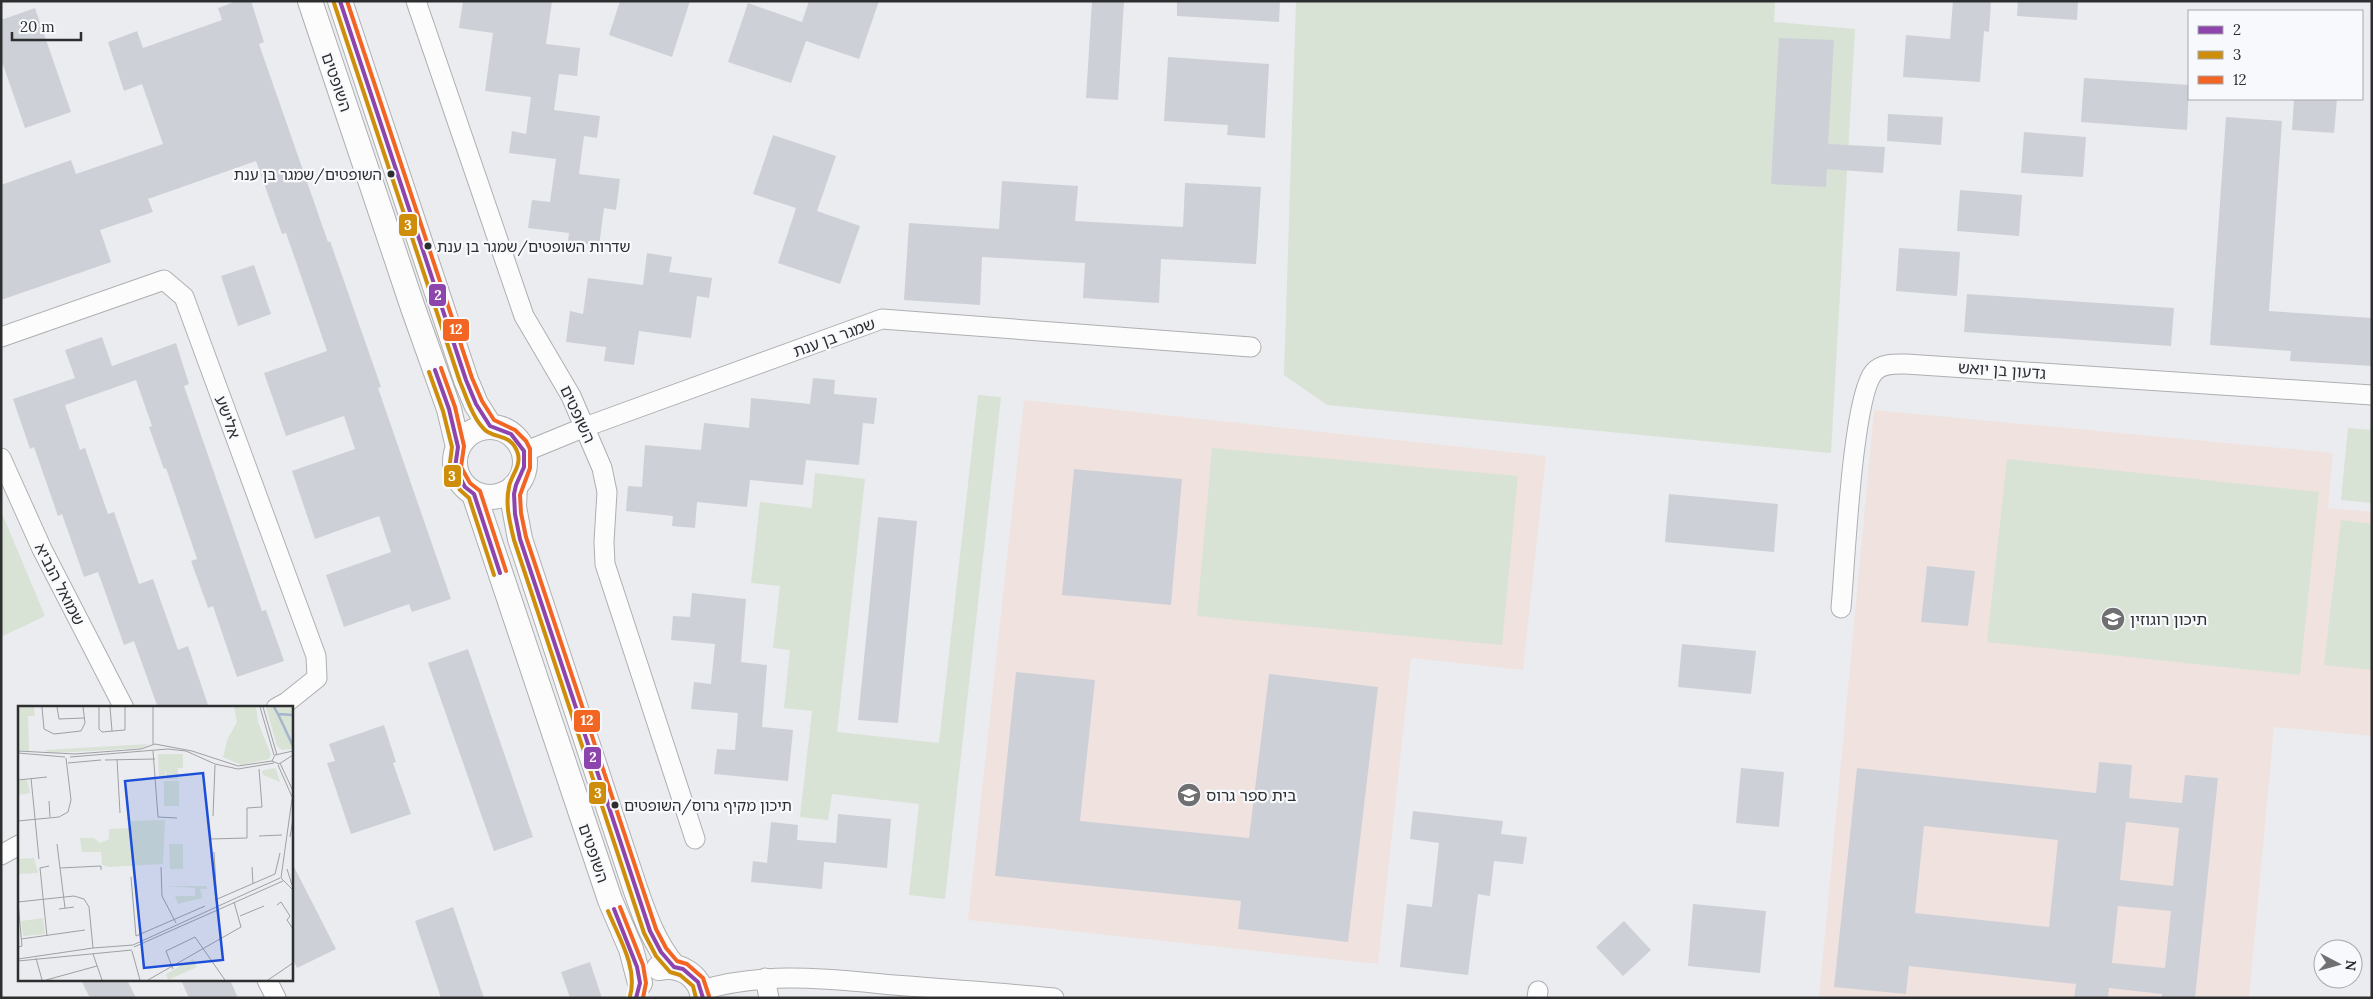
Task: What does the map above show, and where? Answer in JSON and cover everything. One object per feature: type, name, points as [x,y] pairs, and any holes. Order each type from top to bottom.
[{"type":"street","name":"השופטים","points":[[310,1],[413,308],[449,409],[458,447]]},
{"type":"street","name":"השופטים","points":[[340,1],[466,380],[476,404],[490,426]]},
{"type":"street","name":"השופטים","points":[[416,1],[524,316],[557,369],[602,468],[607,492],[604,542],[605,564],[695,838]]},
{"type":"street","name":"אלישע","points":[[1,337],[164,280],[184,297],[316,656],[317,678],[280,706]]},
{"type":"street","name":"שמגר בן ענת","points":[[524,452],[882,320],[1251,347]]},
{"type":"street","name":"גדעון בן יואש","points":[[1841,608],[1860,414],[1870,378],[1882,366],[1906,364],[2372,395]]},
{"type":"street","points":[[490,426],[508,431],[520,444],[524,452],[525,464],[522,476],[515,486],[506,493],[485,497],[474,494],[465,487],[455,468],[458,447],[462,440],[475,430],[490,426]]},
{"type":"street","name":"שמואל הנביא","points":[[1,458],[42,549],[123,706]]},
{"type":"street","name":"השופטים","points":[[515,486],[514,507],[520,539],[635,888],[650,931],[661,952],[674,967]]},
{"type":"street","name":"השופטים","points":[[474,494],[607,891],[631,949],[638,991]]},
{"type":"street","points":[[1,855],[18,846]]},
{"type":"street","points":[[638,991],[651,972],[666,966],[691,974],[702,994],[732,981],[765,978],[819,978],[1054,998]]},
{"type":"street","points":[[765,978],[769,998]]},
{"type":"street","points":[[268,982],[276,998]]},
{"type":"shaded area","points":[[1296,1],[1775,1],[1774,22],[1855,29],[1831,453],[1327,405],[1284,375]]},
{"type":"shaded area","points":[[978,395],[1001,397],[945,899],[909,895],[919,804],[832,794],[828,820],[800,817],[812,711],[784,708],[790,650],[773,648],[780,586],[751,583],[760,502],[812,508],[815,473],[865,479],[837,732],[939,743]]},
{"type":"shaded area","name":"בית ספר גרוס","points":[[1024,400],[1546,456],[1523,670],[1411,658],[1378,964],[968,920]]},
{"type":"shaded area","name":"תיכון רוגוזין","points":[[1874,410],[2333,453],[2328,508],[2372,512],[2372,736],[2274,727],[2249,998],[1819,998]]},
{"type":"shaded area","points":[[2348,428],[2372,430],[2372,503],[2341,500]]},
{"type":"shaded area","points":[[1212,448],[1518,476],[1502,645],[1197,616]]},
{"type":"shaded area","points":[[2007,459],[2319,492],[2300,675],[1987,642]]},
{"type":"shaded area","points":[[1,511],[45,616],[1,637]]},
{"type":"shaded area","points":[[2341,520],[2372,524],[2372,670],[2324,665]]},
{"type":"building","points":[[237,1],[251,1],[264,42],[259,44],[381,387],[378,388],[451,599],[412,612],[409,604],[344,627],[326,575],[391,552],[379,516],[315,539],[292,471],[355,449],[344,416],[286,436],[264,373],[327,351],[286,233],[282,234],[256,161],[148,199],[153,212],[100,230],[111,262],[1,300],[1,185],[71,160],[76,174],[163,144],[142,84],[124,91],[108,42],[137,31],[143,48],[222,20],[218,8]]},
{"type":"building","points":[[463,1],[552,1],[546,44],[580,48],[577,76],[559,74],[554,110],[600,116],[597,138],[584,136],[579,174],[620,179],[616,210],[604,208],[599,246],[568,241],[569,233],[528,228],[532,200],[550,202],[556,159],[509,153],[512,131],[526,134],[531,97],[485,91],[493,33],[459,28]]},
{"type":"building","points":[[620,1],[690,1],[672,57],[609,35]]},
{"type":"building","points":[[809,1],[879,1],[859,59],[806,41],[791,83],[728,62],[748,3],[802,22]]},
{"type":"building","points":[[1092,1],[1124,1],[1118,100],[1086,98]]},
{"type":"building","points":[[1177,1],[1280,1],[1279,22],[1177,16]]},
{"type":"building","points":[[1953,1],[1991,1],[1989,32],[1984,31],[1980,82],[1903,77],[1906,35],[1950,39]]},
{"type":"building","points":[[2018,1],[2078,1],[2077,20],[2017,16]]},
{"type":"building","points":[[35,8],[71,112],[25,128],[1,59],[1,20]]},
{"type":"building","points":[[1779,38],[1834,40],[1828,144],[1885,147],[1883,173],[1827,169],[1826,187],[1771,184]]},
{"type":"building","points":[[1168,57],[1269,64],[1265,138],[1227,135],[1228,125],[1164,121]]},
{"type":"building","points":[[2084,78],[2188,85],[2187,130],[2081,122]]},
{"type":"building","points":[[2294,100],[2337,100],[2334,133],[2292,130]]},
{"type":"building","points":[[1888,114],[1943,117],[1941,145],[1887,141]]},
{"type":"building","points":[[2226,117],[2282,121],[2269,311],[2372,318],[2372,366],[2290,361],[2291,351],[2210,345]]},
{"type":"building","points":[[2024,132],[2086,137],[2083,177],[2021,173]]},
{"type":"building","points":[[773,135],[836,156],[817,211],[860,226],[840,284],[778,263],[796,208],[753,194]]},
{"type":"building","points":[[1002,181],[1078,186],[1075,221],[1183,227],[1185,183],[1261,187],[1256,264],[1161,259],[1159,303],[1083,298],[1085,263],[982,257],[980,305],[904,300],[909,223],[999,229]]},
{"type":"building","points":[[1960,190],[2022,195],[2019,236],[1957,231]]},
{"type":"building","points":[[1899,248],[1960,252],[1957,296],[1896,291]]},
{"type":"building","points":[[647,253],[672,257],[669,272],[712,278],[709,298],[697,296],[691,338],[639,331],[634,365],[604,361],[606,347],[566,342],[570,311],[583,314],[588,278],[643,285]]},
{"type":"building","points":[[254,265],[271,314],[238,326],[221,276]]},
{"type":"building","points":[[1967,294],[2174,308],[2171,346],[1964,332]]},
{"type":"building","points":[[102,337],[112,366],[176,343],[189,384],[184,386],[262,611],[266,610],[284,661],[237,677],[213,606],[208,608],[191,561],[197,559],[166,468],[164,469],[149,427],[152,426],[136,380],[65,405],[80,450],[85,448],[108,514],[114,512],[139,584],[153,579],[178,650],[188,646],[208,706],[157,706],[134,641],[124,645],[98,572],[84,577],[62,514],[58,516],[34,447],[30,449],[13,399],[75,378],[65,350]]},
{"type":"building","points":[[813,378],[835,380],[834,394],[877,398],[874,424],[863,423],[859,465],[806,460],[803,485],[750,480],[747,507],[697,502],[695,528],[672,526],[673,516],[626,511],[628,486],[642,487],[645,445],[701,450],[704,423],[749,428],[751,398],[810,404]]},
{"type":"building","points":[[1074,469],[1182,479],[1171,605],[1062,595]]},
{"type":"building","points":[[1669,494],[1778,504],[1774,552],[1665,542]]},
{"type":"building","points":[[878,517],[917,521],[898,723],[858,720]]},
{"type":"building","points":[[1927,566],[1975,571],[1968,626],[1921,622]]},
{"type":"building","points":[[692,593],[746,599],[741,662],[767,665],[762,727],[793,730],[788,781],[714,774],[717,749],[735,750],[738,713],[691,709],[694,682],[711,684],[715,644],[671,640],[673,616],[690,617]]},
{"type":"building","points":[[1682,644],[1756,651],[1751,694],[1678,687]]},
{"type":"building","points":[[468,649],[533,837],[494,851],[428,663]]},
{"type":"building","points":[[1016,672],[1095,680],[1080,821],[1249,838],[1269,674],[1378,687],[1348,942],[1238,929],[1241,901],[995,876]]},
{"type":"building","points":[[384,725],[396,762],[393,763],[411,814],[351,834],[327,763],[335,761],[329,744]]},
{"type":"building","points":[[2099,762],[2132,765],[2129,798],[2182,803],[2185,775],[2218,778],[2195,998],[2162,998],[2162,994],[2109,988],[2108,998],[2074,998],[2076,984],[1909,966],[1906,994],[1834,987],[1857,768],[2096,793]],"holes":[[[2126,822],[2179,828],[2173,886],[2120,880]],[[1924,826],[2058,840],[2049,927],[1915,913]],[[2118,906],[2171,911],[2165,968],[2112,963]]]},
{"type":"building","points":[[1741,768],[1784,772],[1779,827],[1736,823]]},
{"type":"building","points":[[1413,811],[1503,821],[1501,834],[1527,837],[1523,864],[1494,861],[1490,896],[1478,894],[1468,975],[1400,967],[1407,904],[1432,907],[1439,843],[1410,839]]},
{"type":"building","points":[[838,814],[891,819],[887,868],[824,862],[822,889],[751,882],[753,861],[767,863],[771,822],[798,825],[797,840],[836,843]]},
{"type":"building","points":[[292,863],[336,949],[297,968],[292,958]]},
{"type":"building","points":[[1693,904],[1766,911],[1760,973],[1688,966]]},
{"type":"building","points":[[453,907],[484,998],[441,998],[415,921]]},
{"type":"building","points":[[1624,921],[1651,950],[1623,976],[1596,947]]},
{"type":"building","points":[[590,962],[602,998],[570,998],[561,972]]},
{"type":"building","points":[[82,982],[128,982],[136,998],[90,998]]},
{"type":"building","points":[[182,982],[231,982],[238,998],[189,998]]},
{"type":"transit line","name":"2","points":[[340,1],[466,380],[476,404],[490,426],[511,434],[524,451],[524,467],[514,494],[515,514],[520,539],[650,931],[661,952],[674,967],[683,969],[698,982],[703,998]]},
{"type":"transit line","name":"12","points":[[347,1],[472,378],[482,401],[494,420],[515,430],[526,441],[530,449],[530,468],[520,495],[521,513],[526,537],[656,929],[666,948],[677,961],[687,964],[703,978],[709,996]]},
{"type":"transit line","name":"3","points":[[334,3],[460,382],[477,420],[485,430],[508,440],[515,447],[518,454],[519,459],[508,494],[508,514],[514,540],[644,933],[656,956],[670,972],[680,975],[693,986],[696,998]]},
{"type":"transit line","name":"12","points":[[441,368],[455,407],[464,446],[461,467],[470,483],[480,491],[506,571]]},
{"type":"transit line","name":"2","points":[[435,370],[449,409],[458,447],[455,468],[465,487],[474,494],[500,573]]},
{"type":"transit line","name":"3","points":[[429,372],[443,411],[452,447],[449,470],[460,490],[469,498],[494,575]]},
{"type":"transit line","name":"12","points":[[620,907],[643,965],[646,983],[643,998]]},
{"type":"transit line","name":"2","points":[[614,909],[637,967],[640,983],[636,998]]},
{"type":"transit line","name":"3","points":[[608,911],[622,942],[629,964],[632,985],[630,996]]},
{"type":"place","name":"השופטים/שמגר בן ענת","points":[[391,174]]},
{"type":"place","name":"שדרות השופטים/שמגר בן ענת","points":[[428,246]]},
{"type":"place","name":"תיכון רוגוזין","points":[[2113,619]]},
{"type":"place","name":"בית ספר גרוס","points":[[1189,795]]},
{"type":"place","name":"תיכון מקיף גרוס/השופטים","points":[[615,805]]}]
